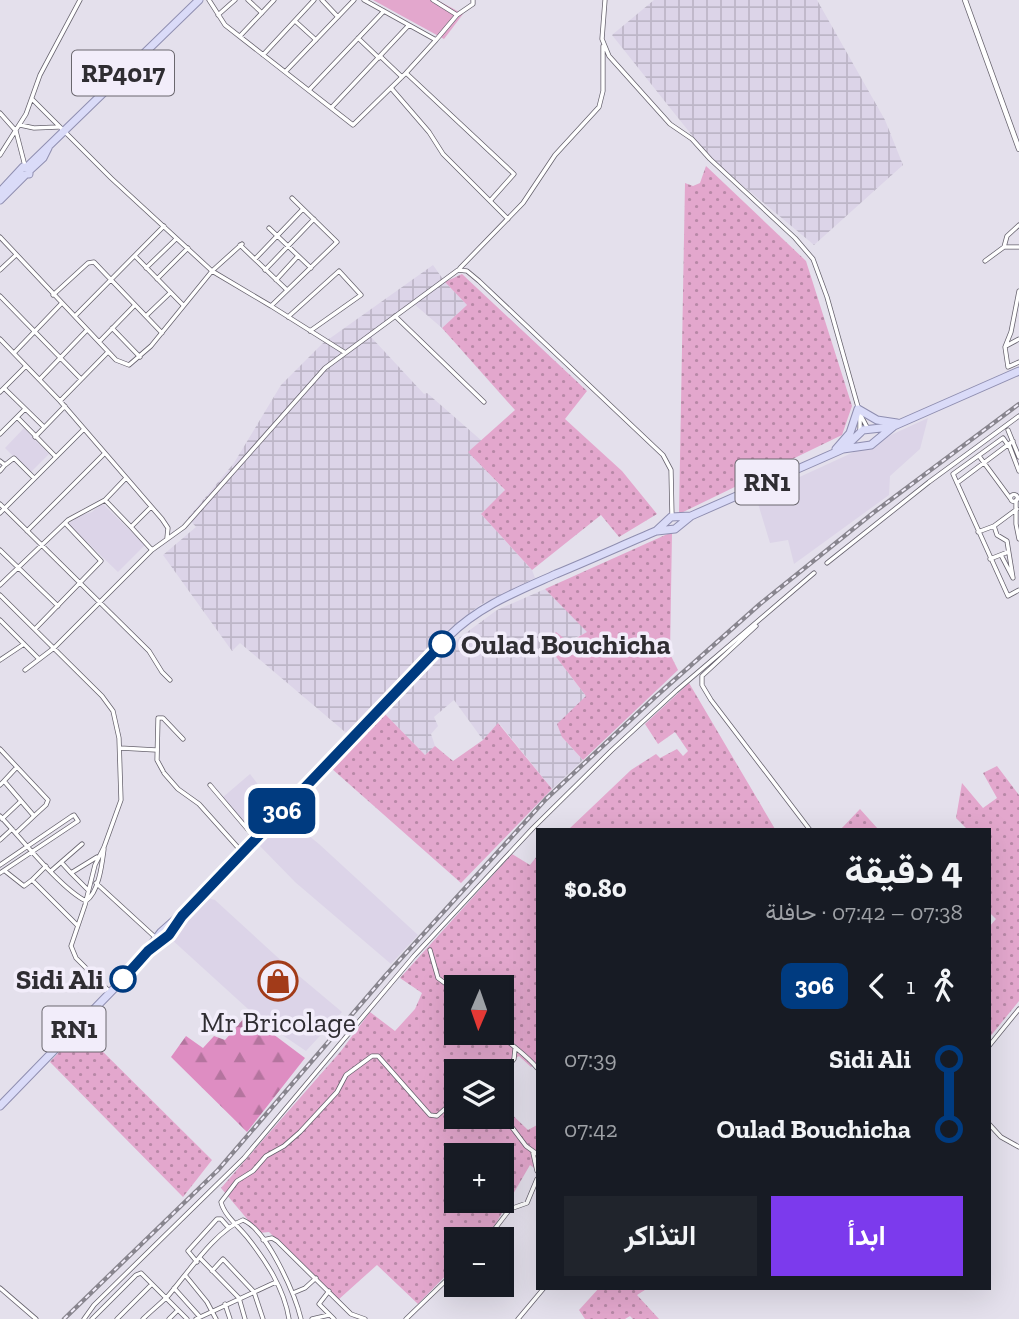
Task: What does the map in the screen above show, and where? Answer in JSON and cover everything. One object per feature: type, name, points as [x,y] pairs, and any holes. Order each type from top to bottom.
[{"type":"main road","name":"RP4017","points":[[0,192],[43,158],[61,129],[199,0]]},
{"type":"main road","name":"RP4017","points":[[0,200],[26,170]]},
{"type":"main road","points":[[898,425],[860,434],[859,441],[869,446],[898,425],[1019,371]]},
{"type":"main road","points":[[834,453],[850,433],[859,412],[898,425]]},
{"type":"main road","points":[[870,430],[875,440]]},
{"type":"main road","name":"RN1","points":[[843,449],[860,434]]},
{"type":"main road","name":"RN1","points":[[0,1106],[469,618],[525,588],[673,522],[843,449],[863,445]]},
{"type":"street","points":[[0,155],[20,125],[40,75],[80,0]]},
{"type":"street","points":[[209,0],[218,15],[240,36],[354,125],[404,75],[457,15],[473,4],[473,0]]},
{"type":"street","points":[[218,15],[234,0]]},
{"type":"street","points":[[248,0],[262,13]]},
{"type":"street","points":[[240,36],[274,0]]},
{"type":"street","points":[[263,55],[314,0]]},
{"type":"street","points":[[322,0],[338,17]]},
{"type":"street","points":[[286,71],[354,0]]},
{"type":"street","points":[[364,0],[436,40]]},
{"type":"street","points":[[433,0],[457,15]]},
{"type":"street","points":[[25,670],[54,648],[152,550],[188,522],[311,382],[345,352],[458,270],[528,196],[555,155],[602,101],[601,52],[605,0]]},
{"type":"street","points":[[965,0],[1019,149]]},
{"type":"street","points":[[310,89],[384,11]]},
{"type":"street","points":[[295,21],[316,40]]},
{"type":"street","points":[[332,107],[409,25]]},
{"type":"street","points":[[358,38],[404,75],[513,174],[490,201]]},
{"type":"street","points":[[603,44],[614,63],[670,124],[692,139],[813,258],[827,297],[859,412],[860,434]]},
{"type":"street","points":[[391,88],[429,132],[443,154],[508,219]]},
{"type":"street","points":[[32,99],[212,271],[345,352]]},
{"type":"street","points":[[0,113],[16,131],[26,170]]},
{"type":"street","points":[[20,125],[61,129]]},
{"type":"street","points":[[271,306],[337,242],[292,198]]},
{"type":"street","points":[[255,259],[303,209]]},
{"type":"street","points":[[265,270],[314,219]]},
{"type":"street","points":[[1004,247],[1007,236],[1019,225]]},
{"type":"street","points":[[75,316],[164,226]]},
{"type":"street","points":[[269,228],[311,268]]},
{"type":"street","points":[[0,237],[108,352],[125,364],[140,356],[212,271],[241,245],[287,291]]},
{"type":"street","points":[[146,268],[176,239]]},
{"type":"street","points":[[985,261],[1004,247],[1019,247]]},
{"type":"street","points":[[157,279],[188,248]]},
{"type":"street","points":[[0,270],[16,255]]},
{"type":"street","points":[[135,256],[183,305]]},
{"type":"street","points":[[276,280],[298,256]]},
{"type":"street","points":[[52,295],[92,262],[113,280],[162,333]]},
{"type":"street","points":[[458,270],[467,271],[485,286],[663,455],[671,470],[673,522]]},
{"type":"street","points":[[288,317],[339,271],[361,295],[310,331]]},
{"type":"street","points":[[1007,376],[1009,367],[1006,346],[1019,291]]},
{"type":"street","points":[[146,316],[170,293]]},
{"type":"street","points":[[0,296],[81,379]]},
{"type":"street","points":[[14,353],[61,304]]},
{"type":"street","points":[[99,342],[135,305]]},
{"type":"street","points":[[395,316],[484,402]]},
{"type":"street","points":[[112,328],[140,356]]},
{"type":"street","points":[[39,380],[87,330]]},
{"type":"street","points":[[0,339],[65,406],[151,507],[168,528],[167,538]]},
{"type":"street","points":[[1006,346],[1019,339]]},
{"type":"street","points":[[60,401],[108,352]]},
{"type":"street","points":[[1009,367],[1019,362]]},
{"type":"street","points":[[26,366],[2,390],[44,427]]},
{"type":"street","points":[[35,437],[65,406]]},
{"type":"street","points":[[0,434],[25,409]]},
{"type":"street","points":[[859,412],[870,430]]},
{"type":"street","points":[[827,563],[939,474],[1019,416]]},
{"type":"street","points":[[17,418],[56,457]]},
{"type":"street","points":[[0,513],[84,429]]},
{"type":"street","points":[[1008,430],[1019,471]]},
{"type":"street","points":[[1019,457],[1003,438],[953,474],[1008,596],[1019,590]]},
{"type":"street","points":[[957,483],[1010,444]]},
{"type":"street","points":[[27,531],[104,454]]},
{"type":"street","points":[[979,456],[1010,498],[1013,494],[1017,496],[1019,540]]},
{"type":"street","points":[[0,471],[14,458],[34,478]]},
{"type":"street","points":[[0,461],[5,465]]},
{"type":"street","points":[[0,585],[65,523],[105,500],[126,478]]},
{"type":"street","points":[[105,500],[152,550]]},
{"type":"street","points":[[0,504],[149,651],[170,680]]},
{"type":"street","points":[[131,527],[151,507]]},
{"type":"street","points":[[978,532],[994,526],[1017,509]]},
{"type":"street","points":[[34,629],[101,560],[65,523]]},
{"type":"street","points":[[994,526],[998,535],[1007,541],[1013,578],[1001,555]]},
{"type":"street","points":[[0,550],[58,606]]},
{"type":"street","points":[[990,559],[1009,552]]},
{"type":"street","points":[[85,1319],[94,1305],[243,1158],[414,956],[498,864],[645,719],[814,573]]},
{"type":"street","points":[[0,595],[111,707],[120,748],[121,800],[104,847],[96,883],[91,897],[86,901]]},
{"type":"street","points":[[0,620],[39,659]]},
{"type":"street","points":[[756,626],[702,676],[702,685],[809,828]]},
{"type":"street","points":[[0,660],[24,644]]},
{"type":"street","points":[[183,739],[159,717],[156,722],[157,761],[178,789],[199,804],[242,852]]},
{"type":"street","points":[[120,748],[156,750]]},
{"type":"street","points":[[0,749],[48,800],[48,804],[34,816],[0,840]]},
{"type":"street","points":[[17,767],[2,783],[34,816]]},
{"type":"street","points":[[209,785],[256,838]]},
{"type":"street","points":[[21,801],[1,817],[51,871],[86,901]]},
{"type":"street","points":[[0,865],[72,816],[77,816],[78,821],[2,872],[24,886],[46,866]]},
{"type":"street","points":[[51,871],[82,844]]},
{"type":"street","points":[[104,847],[98,857],[71,942],[72,953],[110,991]]},
{"type":"street","points":[[71,873],[98,857]]},
{"type":"street","points":[[61,862],[88,890]]},
{"type":"street","points":[[32,880],[77,925]]},
{"type":"street","points":[[96,883],[158,940]]},
{"type":"street","points":[[430,950],[438,978],[444,982]]},
{"type":"street","points":[[991,1044],[1019,1009]]},
{"type":"street","points":[[511,1045],[528,1055],[536,1067]]},
{"type":"street","points":[[514,1048],[514,1059]]},
{"type":"street","points":[[289,1319],[276,1282],[258,1251],[222,1206],[223,1198],[237,1181],[254,1171],[266,1156],[284,1146],[300,1132],[337,1092],[346,1075],[372,1056],[378,1056],[430,1115],[437,1116],[444,1110]]},
{"type":"street","points":[[991,1126],[1001,1137],[1019,1147]]},
{"type":"street","points":[[513,1129],[526,1146],[536,1153]]},
{"type":"street","points":[[532,1151],[536,1161]]},
{"type":"street","points":[[496,1227],[512,1207],[527,1203],[536,1182]]},
{"type":"street","points":[[229,1228],[221,1219],[217,1219],[188,1251],[212,1270],[239,1298],[245,1319]]},
{"type":"street","points":[[143,1319],[229,1228],[246,1221],[263,1240],[293,1293],[300,1319]]},
{"type":"street","points":[[263,1240],[272,1238],[277,1241],[351,1314],[365,1319]]},
{"type":"street","points":[[212,1270],[223,1259],[254,1292],[263,1319]]},
{"type":"street","points":[[92,1319],[137,1274],[143,1274],[187,1319]]},
{"type":"street","points":[[186,1275],[216,1319]]},
{"type":"street","points":[[293,1293],[316,1278]]},
{"type":"street","points":[[174,1289],[198,1318],[276,1282]]},
{"type":"street","points":[[407,1319],[444,1283]]},
{"type":"street","points":[[119,1318],[152,1284]]},
{"type":"street","points":[[2,1289],[36,1319]]},
{"type":"street","points":[[518,1319],[542,1290]]},
{"type":"street","points":[[329,1291],[318,1303],[334,1319]]},
{"type":"street","points":[[225,1304],[230,1319]]},
{"type":"street","points":[[169,1319],[178,1310]]},
{"type":"street","points":[[346,1319],[351,1314]]},
{"type":"street","points":[[312,1319],[329,1315]]},
{"type":"shaded area","points":[[373,0],[437,0],[463,14],[444,39]]},
{"type":"shaded area","points":[[654,0],[817,0],[885,120],[903,165],[814,245],[710,158],[612,35]]},
{"type":"shaded area","points":[[706,166],[806,261],[852,406],[842,435],[679,514],[685,183],[693,186],[700,183]]},
{"type":"shaded area","points":[[433,265],[467,305],[442,328],[414,304],[371,337],[424,394],[427,393],[482,441],[469,452],[505,491],[481,514],[532,570],[535,578],[480,605],[448,630],[351,737],[240,643],[232,651],[163,555],[196,527],[188,518],[234,463],[281,385],[322,344]]},
{"type":"shaded area","points":[[462,274],[587,391],[565,419],[622,471],[657,514],[619,537],[601,515],[532,570],[481,514],[505,490],[468,452],[515,410],[442,328],[467,305],[445,282]]},
{"type":"shaded area","points":[[928,418],[920,449],[890,476],[889,495],[794,564],[788,540],[770,543],[756,497]]},
{"type":"shaded area","points":[[24,428],[49,454],[30,473],[5,448]]},
{"type":"shaded area","points":[[102,503],[145,545],[118,572],[68,524],[79,516],[92,512]]},
{"type":"shaded area","points":[[672,532],[670,654],[678,670],[583,760],[562,737],[557,724],[586,696],[550,649],[547,641],[556,632],[569,642],[587,632],[545,589]]},
{"type":"shaded area","points":[[545,589],[588,632],[550,649],[586,696],[562,737],[583,760],[552,789],[499,723],[483,740],[454,700],[434,717],[438,726],[431,734],[435,746],[425,755],[385,714],[459,638],[497,610]]},
{"type":"shaded area","points":[[689,683],[774,828],[570,828],[631,770],[656,754],[660,758],[677,749],[683,756],[688,751],[675,732],[658,744],[645,724]]},
{"type":"shaded area","points":[[385,714],[425,755],[435,746],[453,761],[483,740],[498,723],[552,789],[461,883],[331,768]]},
{"type":"shaded area","points":[[997,766],[1019,795],[1019,1001],[991,1036],[991,925],[996,919],[991,914],[991,828],[966,828],[956,818],[962,783],[983,808],[997,798],[983,773]]},
{"type":"shaded area","points":[[250,774],[271,801],[246,824],[222,798]]},
{"type":"shaded area","points":[[860,809],[877,828],[842,828]]},
{"type":"shaded area","points":[[286,817],[418,935],[391,964],[295,882],[258,844]]},
{"type":"shaded area","points":[[512,854],[530,865],[536,857],[536,1064],[531,1067],[519,1056],[514,1059],[444,1059],[444,1129],[514,1129],[514,1117],[528,1130],[536,1126],[536,1169],[530,1165],[514,1192],[514,1143],[444,1143],[444,1213],[502,1213],[495,1225],[444,1227],[444,1277],[418,1304],[377,1265],[338,1300],[269,1232],[259,1233],[221,1188],[341,1051],[370,1012],[395,1031],[415,1009],[422,993],[400,978]]},
{"type":"shaded area","points":[[208,898],[215,900],[342,1012],[306,1051],[260,1020],[170,938]]},
{"type":"shaded area","points":[[80,1029],[212,1160],[183,1197],[50,1062]]},
{"type":"shaded area","points":[[597,1290],[645,1290],[637,1295],[659,1319],[633,1319],[630,1316],[625,1319],[585,1319],[579,1310]]},
{"type":"green space","points":[[245,1017],[261,1025],[305,1058],[247,1132],[171,1057],[186,1036],[203,1048],[214,1036],[225,1040]]},
{"type":"railway","points":[[64,1319],[218,1170],[386,975],[546,799],[760,604],[873,513],[1019,404]]},
{"type":"bus line","name":"306","points":[[123,979],[148,951],[169,935],[182,916],[242,852],[442,644]]},
{"type":"place","name":"Oulad Bouchicha","points":[[442,644]]},
{"type":"place","name":"Sidi Ali","points":[[123,979]]},
{"type":"place","name":"Mr Bricolage","points":[[278,981]]}]
